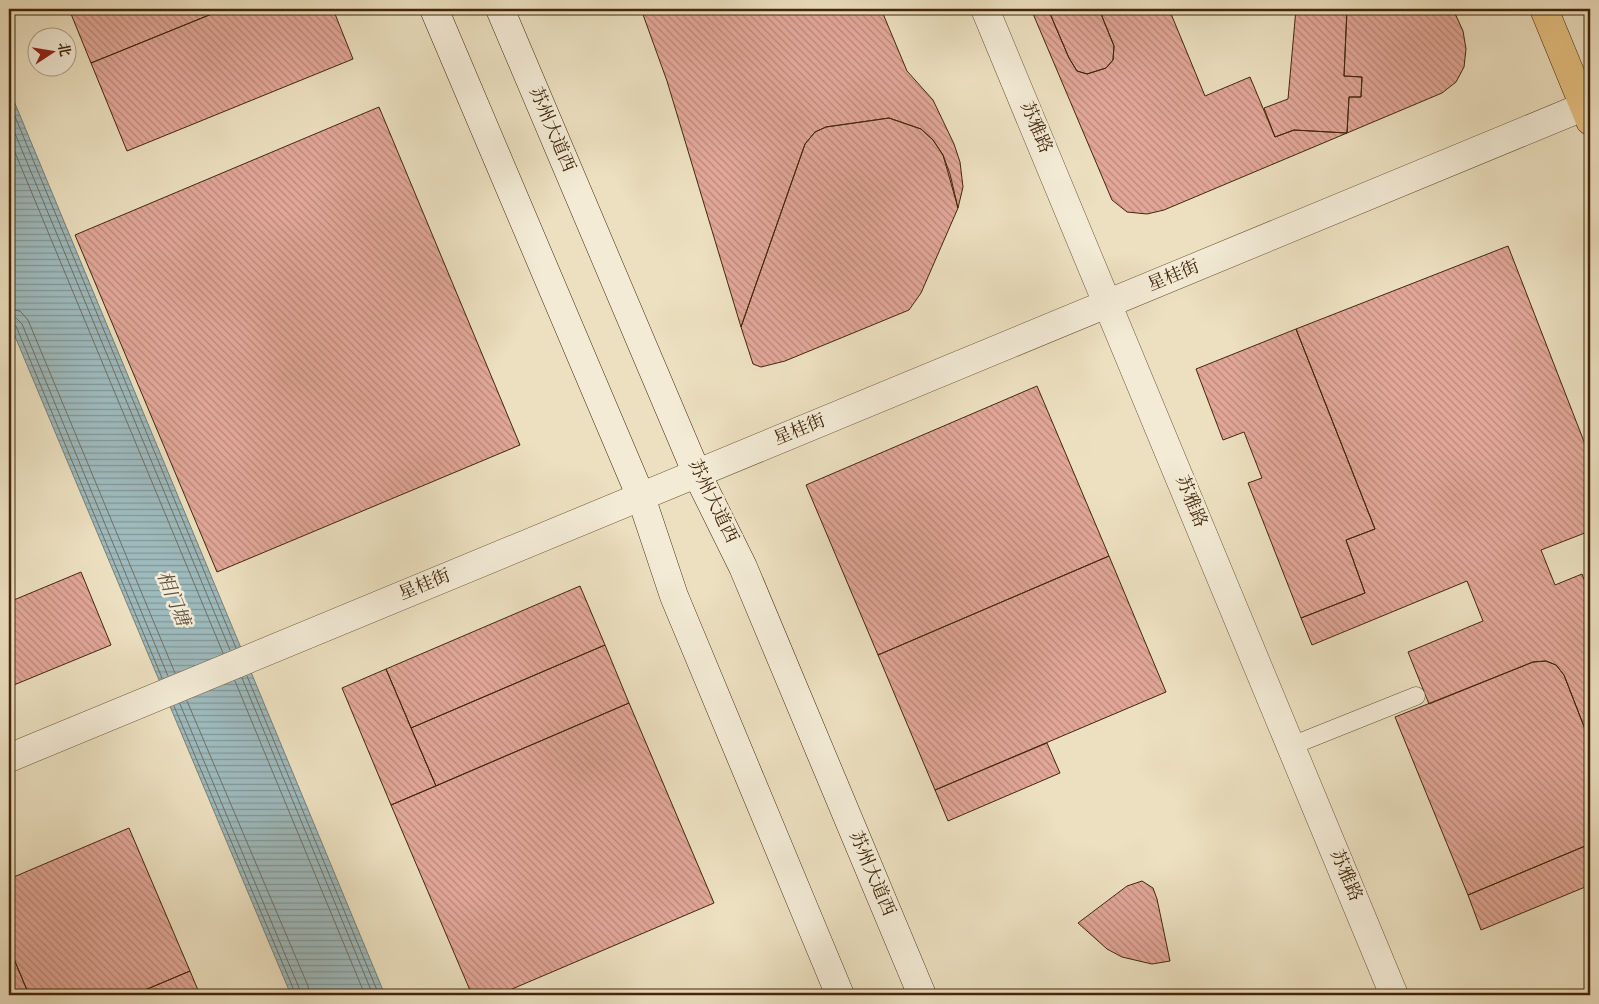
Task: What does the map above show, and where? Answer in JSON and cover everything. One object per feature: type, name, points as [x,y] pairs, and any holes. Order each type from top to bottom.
[{"type":"main road","points":[[1544,9],[1588,111]]},
{"type":"street","points":[[434,9],[641,497],[674,596],[840,995]]},
{"type":"street","name":"苏州大道西","points":[[500,9],[697,474],[743,567],[922,995]]},
{"type":"street","name":"苏雅路","points":[[985,9],[1394,995]]},
{"type":"street","name":"星桂街","points":[[9,758],[1108,304],[1588,111]]},
{"type":"lane","points":[[1291,746],[1416,696]]},
{"type":"water","name":"相门塘","points":[[9,89],[385,995],[291,995],[9,322]]},
{"type":"building","points":[[69,9],[224,9],[91,63]]},
{"type":"building","points":[[224,9],[333,9],[353,59],[127,151],[91,63]]},
{"type":"building","points":[[641,9],[881,9],[907,71],[933,100],[954,144],[960,162],[963,187],[958,208],[943,155],[933,140],[921,129],[889,118],[826,127],[815,132],[805,144],[741,327],[667,81]]},
{"type":"building","points":[[1031,9],[1048,9],[1069,58],[1077,71],[1087,74],[1106,68],[1113,60],[1114,46],[1099,9],[1169,9],[1205,96],[1250,77],[1275,137],[1294,130],[1347,133],[1164,210],[1147,214],[1127,212],[1112,200]]},
{"type":"building","points":[[1048,9],[1099,9],[1114,46],[1113,60],[1106,68],[1087,74],[1077,71],[1069,58]]},
{"type":"building","points":[[1296,9],[1347,9],[1344,76],[1362,77],[1361,97],[1349,97],[1347,133],[1294,130],[1275,137],[1264,108],[1288,99]]},
{"type":"building","points":[[1347,9],[1453,9],[1463,31],[1466,49],[1464,67],[1456,82],[1442,93],[1347,133],[1349,97],[1361,97],[1362,77],[1344,76]]},
{"type":"building","points":[[379,107],[520,445],[217,572],[75,235]]},
{"type":"building","points":[[889,118],[921,129],[933,140],[943,155],[950,174],[958,208],[921,293],[909,310],[785,361],[761,367],[753,364],[741,327],[805,144],[815,132],[826,127]]},
{"type":"building","points":[[1508,246],[1590,457],[1590,531],[1541,550],[1555,585],[1582,574],[1590,594],[1590,742],[1564,675],[1556,665],[1546,661],[1533,662],[1429,704],[1408,652],[1483,621],[1467,581],[1312,645],[1301,618],[1365,593],[1346,540],[1375,529],[1296,329]]},
{"type":"building","points":[[1296,329],[1375,529],[1346,540],[1365,593],[1301,618],[1248,483],[1262,478],[1244,432],[1223,440],[1196,369]]},
{"type":"building","points":[[1037,386],[1109,556],[878,655],[806,485]]},
{"type":"building","points":[[1109,556],[1166,692],[935,790],[878,655]]},
{"type":"building","points":[[81,572],[111,645],[9,687],[9,602]]},
{"type":"building","points":[[580,586],[605,645],[411,728],[386,669]]},
{"type":"building","points":[[605,645],[629,703],[436,786],[411,728]]},
{"type":"building","points":[[1546,661],[1556,665],[1564,675],[1590,742],[1590,844],[1468,895],[1395,717],[1533,662]]},
{"type":"building","points":[[386,669],[436,786],[391,805],[342,688]]},
{"type":"building","points":[[629,703],[714,903],[498,995],[472,995],[391,805]]},
{"type":"building","points":[[1047,743],[1060,773],[948,821],[935,790]]},
{"type":"building","points":[[129,828],[190,971],[133,995],[29,995],[9,947],[9,879]]},
{"type":"building","points":[[1590,844],[1590,885],[1481,930],[1468,895]]},
{"type":"building","points":[[1142,881],[1153,888],[1157,899],[1170,961],[1152,964],[1122,957],[1107,949],[1078,923],[1127,886]]},
{"type":"building","points":[[9,947],[29,995],[9,995]]},
{"type":"building","points":[[190,971],[200,995],[133,995]]}]
